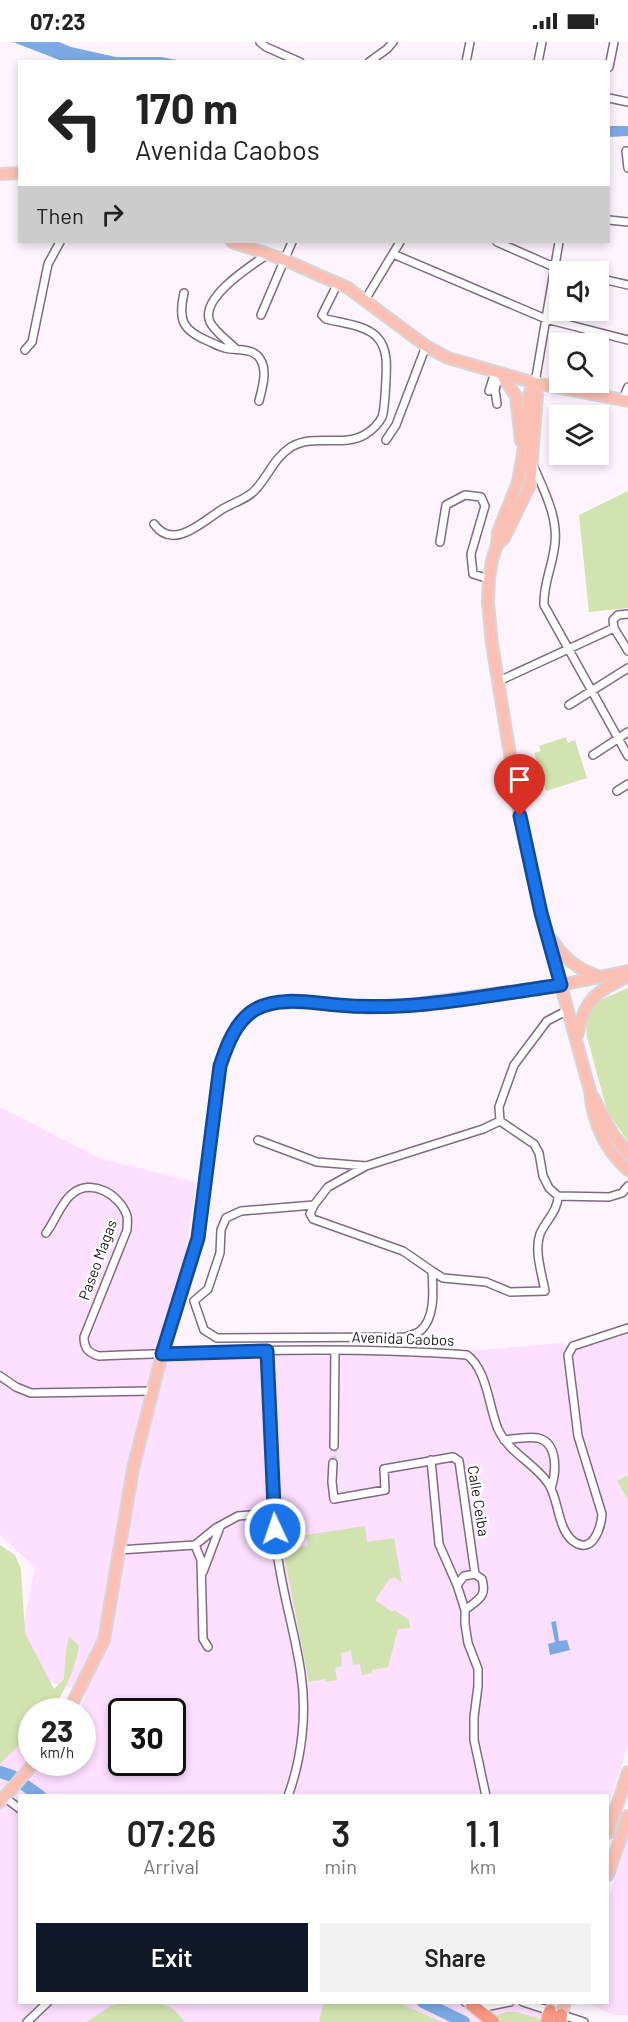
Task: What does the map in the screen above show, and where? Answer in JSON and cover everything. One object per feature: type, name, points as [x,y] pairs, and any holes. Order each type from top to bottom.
[{"type":"highway","points":[[468,2004],[493,2022]]},
{"type":"main road","points":[[0,174],[18,172]]},
{"type":"main road","points":[[235,243],[285,260],[338,283],[365,300],[426,346],[448,358],[549,386]]},
{"type":"main road","points":[[498,373],[516,396],[519,434],[524,452]]},
{"type":"main road","points":[[497,545],[504,538],[530,485],[537,396],[535,383]]},
{"type":"main road","points":[[535,383],[529,394],[524,452],[518,482],[498,532],[492,560],[488,603],[490,624],[520,816],[546,932],[590,1091],[592,1113],[608,1148],[628,1170]]},
{"type":"main road","points":[[533,464],[538,457],[544,397],[549,391]]},
{"type":"main road","points":[[586,393],[625,400]]},
{"type":"main road","points":[[546,932],[571,964],[582,971],[600,977]]},
{"type":"main road","points":[[75,1698],[104,1640],[133,1469],[162,1354],[198,1238],[220,1066],[227,1043],[241,1022],[255,1010],[270,1003],[304,1002],[368,1008],[416,1004],[561,985],[628,971]]},
{"type":"main road","points":[[576,1039],[582,1014],[591,998],[628,976]]},
{"type":"main road","points":[[590,1091],[614,1136],[628,1153]]},
{"type":"main road","points":[[609,1830],[628,1772]]},
{"type":"main road","points":[[4,1797],[22,1776]]},
{"type":"main road","points":[[609,1872],[628,1816]]},
{"type":"street","points":[[260,42],[295,60]]},
{"type":"street","points":[[372,60],[387,50],[393,42]]},
{"type":"street","points":[[466,60],[470,42]]},
{"type":"street","points":[[538,60],[542,42]]},
{"type":"street","points":[[610,62],[614,42]]},
{"type":"street","points":[[610,98],[628,102]]},
{"type":"street","points":[[626,151],[628,168]]},
{"type":"street","points":[[610,220],[628,222]]},
{"type":"street","points":[[25,350],[32,342],[48,264],[59,243]]},
{"type":"street","points":[[261,315],[292,243]]},
{"type":"street","points":[[365,300],[399,243]]},
{"type":"street","points":[[499,243],[549,265]]},
{"type":"street","points":[[555,261],[559,243]]},
{"type":"street","points":[[236,349],[212,324],[209,311],[219,292],[243,270],[268,254]]},
{"type":"street","points":[[393,254],[546,319],[628,340]]},
{"type":"street","points":[[609,281],[628,285]]},
{"type":"street","points":[[154,524],[164,533],[175,535],[187,532],[252,493],[276,460],[297,444],[316,439],[346,440],[367,434],[376,425],[383,412],[386,356],[378,339],[370,331],[326,319],[322,315],[338,283]]},
{"type":"street","points":[[184,293],[181,313],[188,331],[224,348],[251,352],[262,362],[263,378],[259,401]]},
{"type":"street","points":[[535,383],[549,300]]},
{"type":"street","points":[[386,440],[396,424],[426,346]]},
{"type":"street","points":[[489,391],[498,373]]},
{"type":"street","points":[[497,404],[495,390],[498,373]]},
{"type":"street","points":[[625,400],[628,387]]},
{"type":"street","points":[[533,464],[553,514],[556,533],[554,550],[543,590],[544,605],[628,756]]},
{"type":"street","points":[[440,542],[446,505],[465,495],[481,497],[485,506],[471,554],[473,574],[489,579]]},
{"type":"street","points":[[628,614],[618,615],[613,620],[614,628],[628,651]]},
{"type":"street","points":[[499,681],[614,628]]},
{"type":"street","points":[[569,705],[628,668]]},
{"type":"street","points":[[593,754],[628,732]]},
{"type":"street","points":[[617,790],[628,784]]},
{"type":"street","points":[[500,1121],[499,1107],[514,1065],[547,1021],[568,1010]]},
{"type":"street","points":[[500,1121],[483,1129],[366,1166],[328,1187],[310,1214],[313,1219],[404,1251],[443,1278],[486,1282],[510,1292],[546,1291],[538,1250],[540,1235],[558,1205],[558,1196]]},
{"type":"street","points":[[500,1121],[534,1144],[539,1153],[543,1176],[549,1188],[558,1196],[609,1197],[622,1193],[628,1186]]},
{"type":"street","points":[[258,1140],[317,1162],[366,1166]]},
{"type":"street","name":"Paseo Magas","points":[[46,1233],[71,1194],[88,1186],[99,1188],[118,1200],[128,1217],[127,1230],[87,1328],[84,1345],[88,1351],[99,1356],[162,1354]]},
{"type":"street","points":[[314,1205],[241,1211],[226,1218],[221,1230],[220,1253],[208,1289],[194,1301],[204,1330],[217,1338],[406,1337],[420,1331],[429,1319],[434,1294],[432,1271]]},
{"type":"street","name":"Avenida Caobos","points":[[162,1354],[335,1351],[467,1355],[478,1366],[504,1440],[546,1480],[551,1488],[564,1529],[573,1541],[583,1544],[597,1537],[602,1514],[578,1436],[568,1355],[573,1346],[628,1328]]},
{"type":"street","points":[[267,1351],[276,1546],[301,1673],[304,1706],[296,1773],[289,1794]]},
{"type":"street","points":[[334,1446],[335,1351]]},
{"type":"street","points":[[0,1376],[16,1387],[31,1393],[152,1391]]},
{"type":"street","points":[[504,1440],[538,1438],[547,1443],[555,1462],[555,1476],[551,1488]]},
{"type":"street","name":"Calle Ceiba","points":[[333,1463],[334,1499],[386,1490],[384,1469],[453,1457],[459,1461],[475,1574]]},
{"type":"street","points":[[431,1460],[439,1544],[465,1610],[468,1643],[478,1669],[474,1740],[486,1794]]},
{"type":"street","points":[[119,1550],[195,1545],[216,1528],[238,1516],[273,1513]]},
{"type":"street","points":[[201,1577],[220,1527]]},
{"type":"street","points":[[195,1545],[201,1560],[203,1639],[208,1647]]},
{"type":"street","points":[[457,1585],[465,1576],[475,1574],[483,1579],[485,1590],[481,1598],[465,1610]]},
{"type":"street","points":[[4,1797],[18,1808]]},
{"type":"street","points":[[27,2022],[46,2004]]},
{"type":"street","points":[[468,2004],[485,2007],[500,2004]]},
{"type":"street","points":[[529,2004],[584,2022]]},
{"type":"shaded area","points":[[0,1107],[101,1159],[196,1182],[185,1260],[159,1342],[164,1348],[170,1350],[267,1348],[469,1351],[561,1343],[577,1349],[628,1332],[628,1745],[609,1802],[609,1794],[18,1794],[18,2004],[548,2004],[542,2022],[0,2022],[0,1695],[18,1713],[18,1776],[96,1776],[96,1698],[84,1698],[86,1693],[14,1671],[35,1567],[0,1535]]},
{"type":"shaded area","points":[[628,1836],[628,2015],[614,2015],[590,2004],[609,2004],[609,1898]]},
{"type":"green space","points":[[628,491],[628,608],[589,612],[579,515]]},
{"type":"green space","points":[[566,737],[568,743],[575,740],[587,778],[546,791],[534,753],[541,751],[539,746]]},
{"type":"green space","points":[[628,988],[628,1142],[607,1110],[587,1037],[586,1023],[590,1012],[600,1000]]},
{"type":"green space","points":[[628,1475],[628,1500],[617,1481]]},
{"type":"green space","points":[[365,1526],[367,1542],[394,1538],[402,1583],[394,1577],[390,1578],[375,1600],[409,1620],[410,1628],[398,1629],[388,1667],[372,1670],[372,1673],[362,1675],[360,1664],[353,1665],[351,1651],[341,1653],[342,1666],[335,1668],[337,1680],[325,1682],[325,1679],[309,1682],[283,1550],[308,1546],[306,1535]]},
{"type":"green space","points":[[0,1545],[15,1555],[21,1569],[25,1633],[54,1689],[64,1679],[69,1636],[79,1646],[72,1672],[59,1698],[18,1698],[18,1746],[0,1764]]},
{"type":"green space","points":[[115,2004],[163,2004],[178,2013],[185,2022],[86,2022]]},
{"type":"green space","points":[[324,2004],[401,2004],[442,2022],[319,2022]]},
{"type":"green space","points":[[506,2012],[516,2012],[538,2018],[540,2022],[498,2022],[491,2017]]},
{"type":"water","points":[[13,42],[59,42],[116,57],[161,57],[178,60],[59,60]]},
{"type":"water","points":[[610,126],[628,126],[628,136],[610,137]]},
{"type":"water","points":[[556,1621],[559,1641],[567,1640],[570,1650],[550,1655],[548,1644],[555,1642],[551,1622]]},
{"type":"waterway","points":[[0,1772],[12,1776],[37,1794]]},
{"type":"waterway","points":[[427,2004],[464,2022]]},
{"type":"tunnel","points":[[333,1463],[334,1446]]},
{"type":"route","points":[[275,1529],[267,1351],[162,1354],[198,1238],[220,1066],[227,1043],[241,1022],[255,1010],[270,1003],[304,1002],[368,1008],[561,985],[541,913],[520,816]]}]
